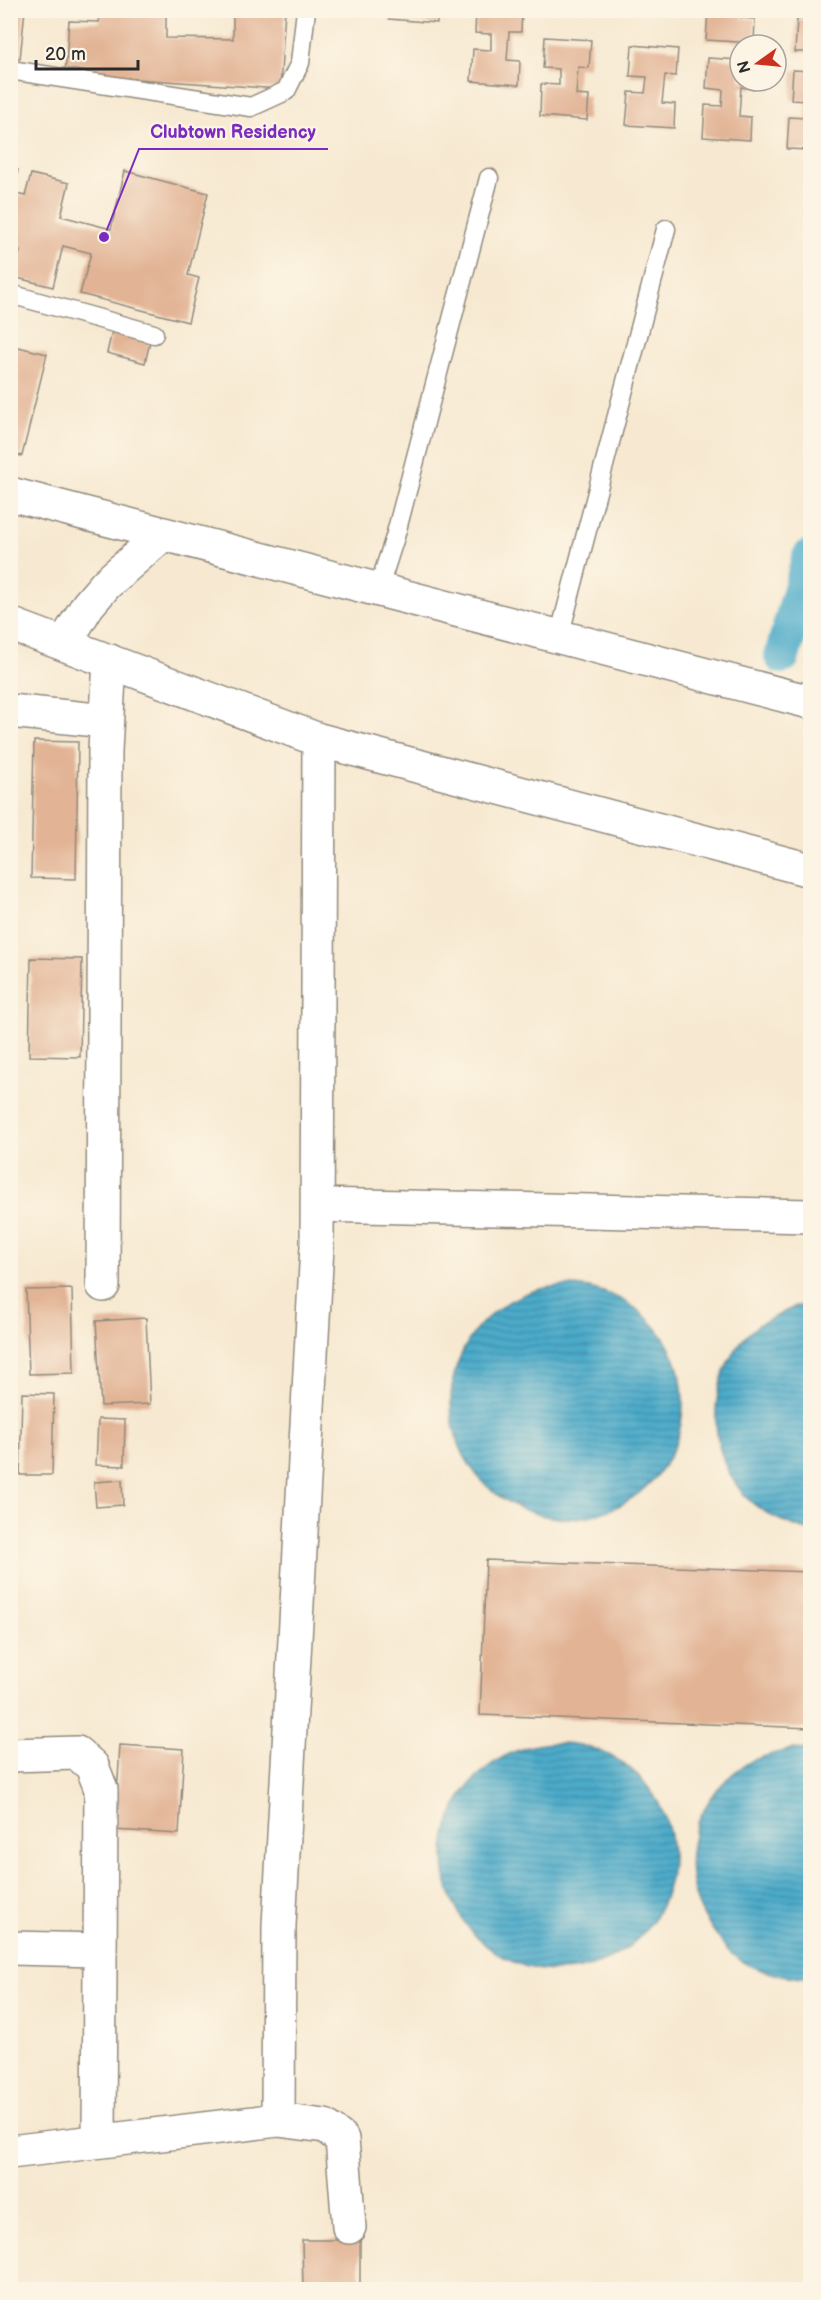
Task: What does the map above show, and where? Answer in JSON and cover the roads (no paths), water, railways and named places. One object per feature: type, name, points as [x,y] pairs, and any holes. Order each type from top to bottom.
[{"type":"street","points":[[10,494],[163,534],[382,580],[562,627],[810,702]]},
{"type":"street","points":[[64,644],[88,605],[106,584],[163,534]]},
{"type":"street","points":[[10,624],[319,740],[810,870]]},
{"type":"street","points":[[103,1285],[106,721],[110,662]]},
{"type":"street","points":[[10,711],[106,721]]},
{"type":"street","points":[[278,2120],[279,1925],[318,1205],[319,740]]},
{"type":"street","points":[[318,1205],[810,1216]]},
{"type":"street","points":[[10,1755],[77,1753],[92,1766],[101,1789],[99,2141]]},
{"type":"street","points":[[10,1948],[100,1950]]},
{"type":"street","points":[[10,2152],[278,2120],[325,2126],[342,2139],[349,2227]]},
{"type":"lane","points":[[10,70],[250,107],[286,91],[300,63],[306,10]]},
{"type":"lane","points":[[382,580],[489,178]]},
{"type":"lane","points":[[562,627],[666,229]]},
{"type":"lane","points":[[10,294],[154,334]]},
{"type":"water","points":[[556,1286],[578,1286],[622,1299],[641,1312],[657,1328],[670,1347],[678,1368],[683,1402],[681,1425],[670,1457],[657,1476],[641,1492],[622,1505],[601,1513],[578,1518],[556,1518],[512,1505],[493,1492],[477,1476],[464,1457],[456,1436],[451,1413],[451,1391],[464,1347],[477,1328],[493,1312],[512,1299],[533,1291]]},
{"type":"water","points":[[810,1304],[810,1531],[782,1521],[764,1511],[741,1491],[729,1472],[721,1451],[716,1428],[716,1406],[720,1383],[728,1362],[741,1342],[761,1323],[793,1308]]},
{"type":"water","points":[[558,1743],[580,1745],[602,1752],[621,1762],[646,1785],[658,1803],[667,1824],[672,1857],[670,1879],[663,1901],[653,1920],[630,1945],[612,1957],[591,1966],[558,1971],[536,1969],[514,1962],[495,1952],[470,1929],[458,1911],[449,1890],[444,1857],[446,1835],[453,1813],[463,1794],[486,1769],[504,1757],[525,1748]]},
{"type":"water","points":[[792,1749],[810,1750],[810,1979],[760,1970],[731,1953],[703,1915],[694,1892],[690,1868],[692,1844],[699,1820],[711,1798],[727,1779],[748,1763]]},
{"type":"waterway","points":[[782,656],[810,557]]},
{"type":"place","name":"Clubtown Residency","points":[[104,237]]}]
